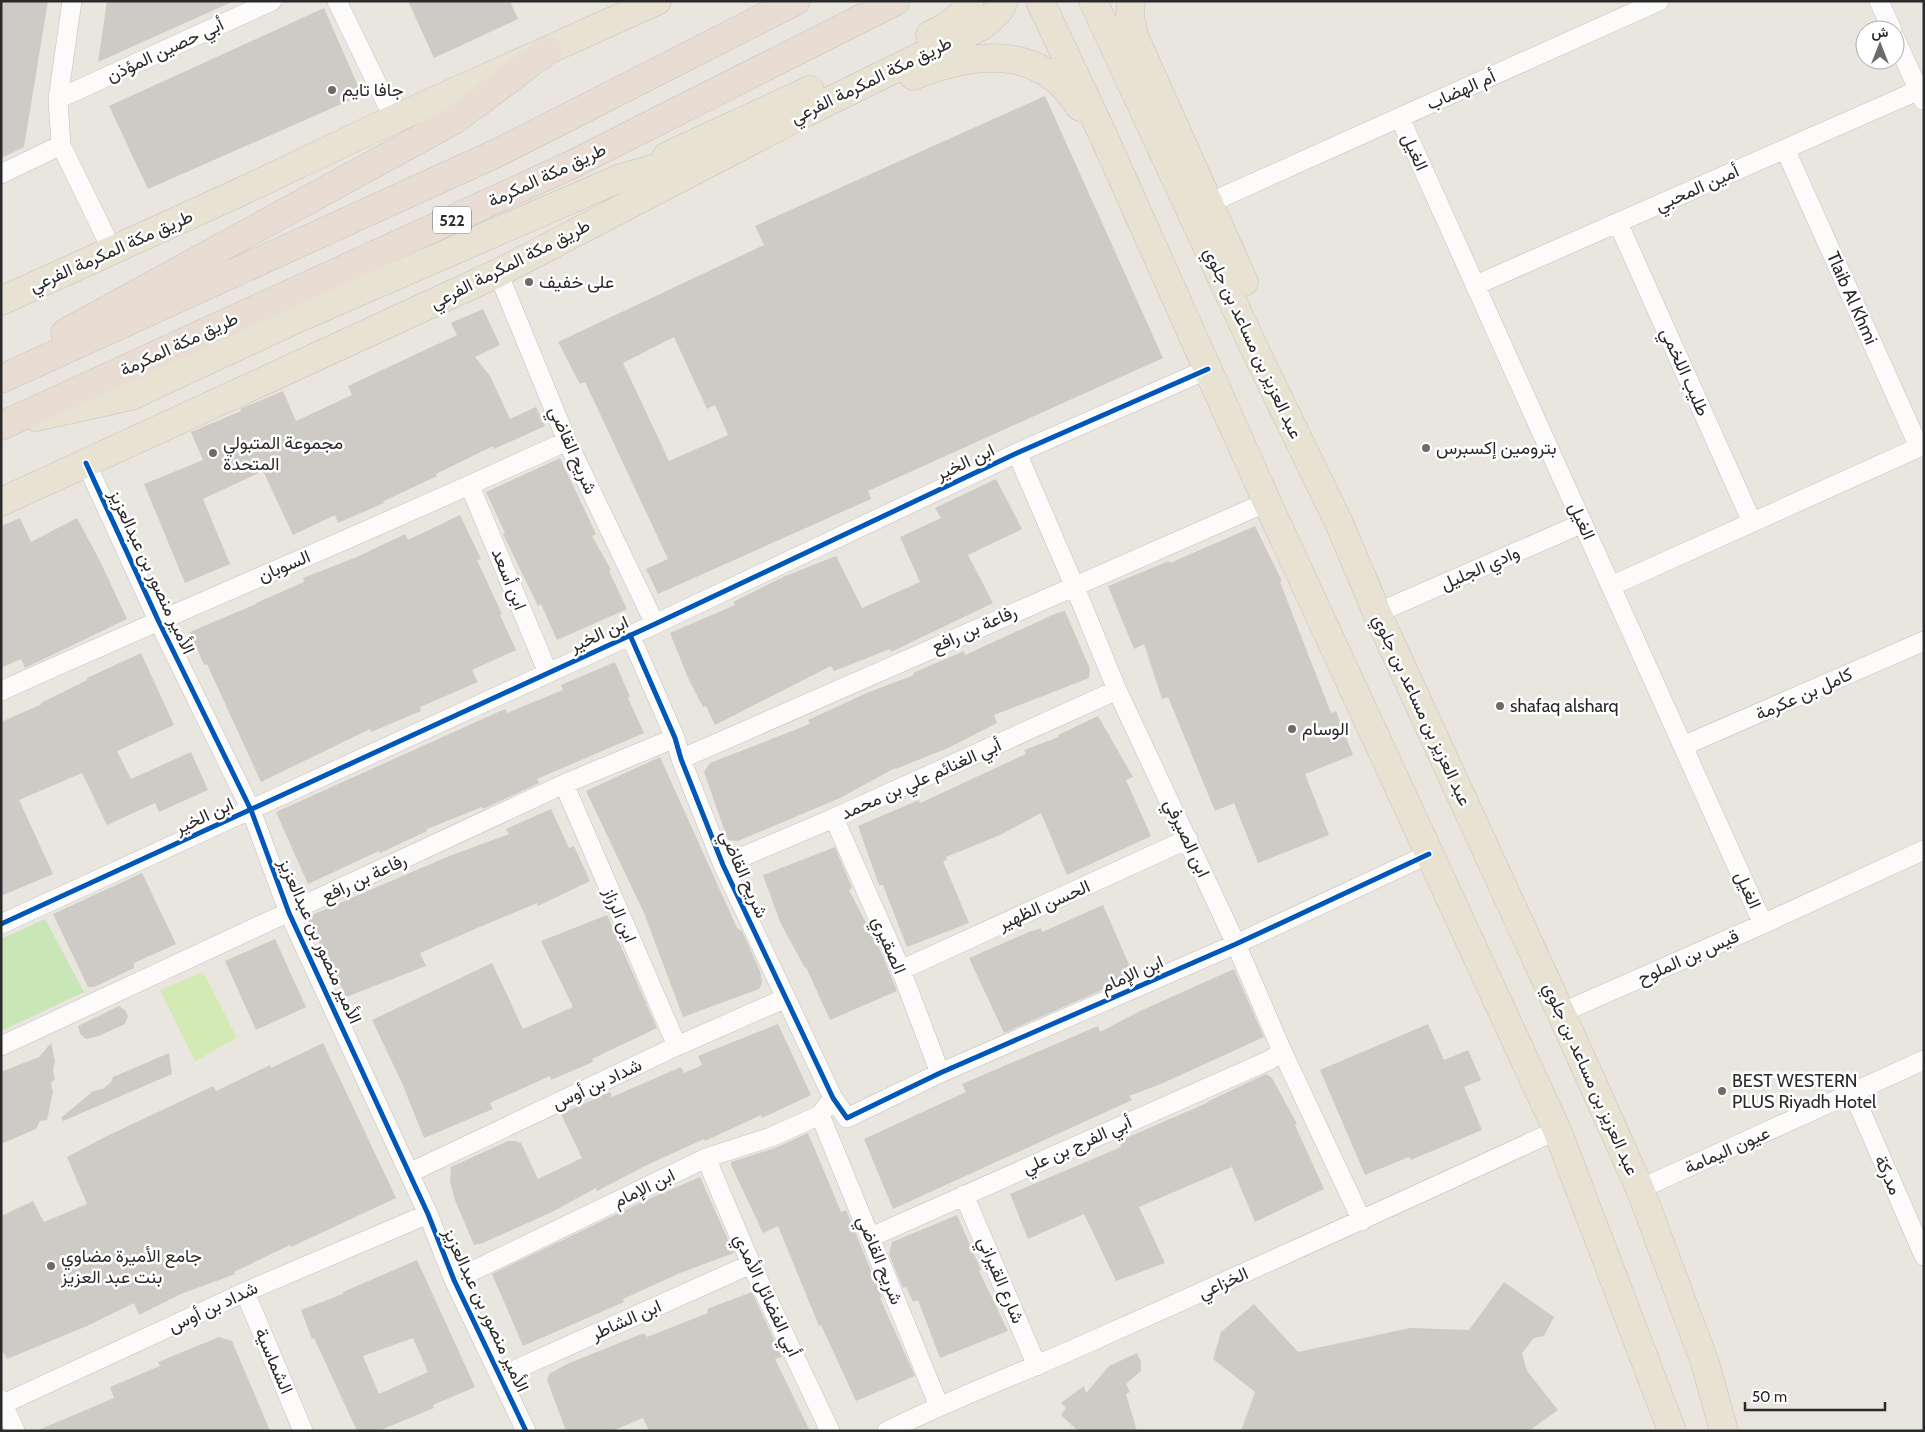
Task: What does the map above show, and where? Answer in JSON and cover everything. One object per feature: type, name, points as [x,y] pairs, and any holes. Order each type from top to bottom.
[{"type":"highway","name":"522","points":[[1,379],[497,153],[796,1]]},
{"type":"highway","name":"طريق مكة المكرمة","points":[[4,424],[571,165],[896,1]]},
{"type":"highway","points":[[1,370],[100,312],[336,186],[456,119],[548,50]]},
{"type":"main road","name":"طريق مكة المكرمة الفرعي","points":[[1,301],[236,194],[394,119],[657,1]]},
{"type":"main road","points":[[4,424],[131,396],[310,313],[618,179],[942,29],[967,10],[970,1]]},
{"type":"main road","name":"طريق مكة المكرمة الفرعي","points":[[1,502],[498,273],[801,114],[982,26],[999,11],[1004,1]]},
{"type":"main road","points":[[1040,1],[1051,14],[1267,502],[1557,1130],[1672,1431]]},
{"type":"main road","points":[[1081,1],[1119,58]]},
{"type":"main road","name":"عبد العزيز بن مساعد بن جلوي","points":[[1093,1],[1256,352],[1339,523],[1377,613],[1640,1189],[1705,1363],[1724,1431]]},
{"type":"main road","points":[[1131,1],[1130,15],[1134,36],[1251,298],[1256,352]]},
{"type":"main road","points":[[801,114],[876,91],[943,65],[968,59],[995,57],[1016,60],[1035,66],[1058,80],[1104,135]]},
{"type":"main road","points":[[618,179],[748,142]]},
{"type":"street","points":[[72,1],[58,99],[61,145],[112,250]]},
{"type":"street","name":"أبي حصين المؤذن","points":[[58,99],[272,1]]},
{"type":"street","points":[[337,1],[394,119]]},
{"type":"street","name":"أم الهضاب","points":[[1209,203],[1658,1]]},
{"type":"street","points":[[1879,1],[1888,20]]},
{"type":"street","points":[[1905,60],[1921,96]]},
{"type":"street","name":"أمين المحبي","points":[[1476,285],[1784,149],[1921,96]]},
{"type":"street","name":"الغيل","points":[[1400,118],[1763,924]]},
{"type":"street","points":[[1,174],[61,145]]},
{"type":"street","name":"Tlaib Al Khmi","points":[[1784,149],[1921,446]]},
{"type":"street","name":"طليب اللخمي","points":[[1618,223],[1752,522]]},
{"type":"street","name":"شريح القاضي","points":[[498,273],[567,441],[655,624]]},
{"type":"street","name":"ابن الخير","points":[[1,924],[655,624],[1017,453],[1208,369]]},
{"type":"street","name":"السوبان","points":[[1,691],[158,620],[470,486],[567,441]]},
{"type":"street","points":[[1611,586],[1921,446]]},
{"type":"street","name":"ابن الصيرفي","points":[[1017,453],[1117,690],[1236,944],[1282,1051],[1362,1221]]},
{"type":"street","name":"الأمير منصور بن عبدالعزيز","points":[[86,463],[158,620],[251,810],[289,913],[428,1214],[454,1280],[526,1431]]},
{"type":"street","name":"ابن أسعد","points":[[470,486],[548,673]]},
{"type":"street","name":"رفاعة بن رافع","points":[[681,759],[1074,585],[1267,502]]},
{"type":"street","name":"وادي الجليل","points":[[1377,613],[1582,523]]},
{"type":"street","name":"شريح القاضي","points":[[630,635],[675,738],[681,759],[724,865],[833,1098],[847,1118]]},
{"type":"street","name":"كامل بن عكرمة","points":[[1683,746],[1924,641]]},
{"type":"street","name":"أبي الغنائم علي بن محمد","points":[[724,865],[834,818],[1117,690]]},
{"type":"street","name":"رفاعة بن رافع","points":[[1,1046],[564,784],[675,738]]},
{"type":"street","name":"ابن الرزاز","points":[[564,784],[677,1046]]},
{"type":"street","name":"الصقيري","points":[[834,818],[901,970],[940,1073]]},
{"type":"street","name":"الحسن الظهير","points":[[901,970],[1188,840]]},
{"type":"street","name":"قيس بن الملوح","points":[[1561,1013],[1763,924],[1924,850]]},
{"type":"street","name":"ابن الإمام","points":[[847,1118],[940,1073],[1236,944],[1429,854]]},
{"type":"street","name":"شداد بن أوس","points":[[409,1173],[677,1046],[786,998]]},
{"type":"street","name":"أبي الفرج بن علي","points":[[871,1238],[1270,1060],[1282,1051]]},
{"type":"street","name":"عيون اليمامة","points":[[1640,1189],[1924,1060]]},
{"type":"street","name":"مدركة","points":[[1853,1093],[1924,1256]]},
{"type":"street","name":"ابن الإمام","points":[[454,1280],[706,1158],[771,1136],[820,1115],[833,1098]]},
{"type":"street","name":"شريح القاضي","points":[[820,1115],[939,1406]]},
{"type":"street","name":"الخزاعي","points":[[887,1431],[939,1406],[1037,1366],[1362,1221],[1557,1130]]},
{"type":"street","name":"أبي الفضائل الأمدي","points":[[706,1158],[751,1264],[830,1431]]},
{"type":"street","name":"شارع القيراني","points":[[964,1195],[1037,1366]]},
{"type":"street","name":"شداد بن أوس","points":[[2,1403],[245,1292],[428,1214]]},
{"type":"street","name":"ابن الشاطر","points":[[501,1376],[751,1264]]},
{"type":"street","name":"الشماسية","points":[[245,1292],[303,1431]]},
{"type":"street","points":[[2,1403],[15,1431]]},
{"type":"green space","points":[[45,919],[84,992],[1,1031],[1,939]]},
{"type":"green space","points":[[203,972],[237,1038],[195,1061],[160,990]]},
{"type":"building","points":[[1,1],[48,1],[24,147],[1,158]]},
{"type":"building","points":[[107,1],[234,1],[98,62]]},
{"type":"building","points":[[408,1],[510,1],[518,19],[434,58]]},
{"type":"building","points":[[324,8],[362,95],[148,189],[109,106]]},
{"type":"building","points":[[1045,96],[1163,358],[868,491],[871,499],[658,594],[646,569],[668,559],[585,382],[580,384],[558,342],[764,245],[755,226]],"holes":[[[674,337],[707,409],[715,405],[728,435],[669,461],[623,363]]]},
{"type":"building","points":[[483,309],[500,345],[475,357],[490,376],[510,419],[536,407],[545,426],[494,449],[493,446],[436,474],[437,476],[384,501],[384,503],[338,523],[335,515],[293,535],[263,471],[203,499],[230,564],[185,583],[144,484],[203,460],[191,432],[283,391],[296,421],[352,395],[348,386],[457,335],[451,323]]},
{"type":"building","points":[[560,458],[596,534],[592,536],[611,570],[609,571],[627,609],[557,640],[541,604],[538,606],[503,534],[505,533],[486,492]]},
{"type":"building","points":[[996,479],[1022,529],[968,555],[993,603],[891,652],[890,649],[834,671],[831,666],[715,725],[706,706],[703,707],[689,680],[670,633],[735,605],[733,602],[783,577],[836,556],[862,608],[920,582],[900,537],[941,518],[935,508]]},
{"type":"building","points":[[460,515],[481,559],[477,560],[516,650],[472,670],[478,682],[420,707],[421,711],[371,732],[370,729],[261,782],[207,664],[204,665],[190,632],[304,582],[303,578],[357,557],[405,534],[408,540]]},
{"type":"building","points":[[20,518],[31,542],[77,518],[100,561],[127,619],[25,668],[21,659],[1,668],[1,526]]},
{"type":"building","points":[[1255,526],[1282,581],[1280,582],[1331,713],[1336,711],[1353,755],[1305,774],[1329,835],[1258,863],[1234,803],[1215,811],[1168,697],[1162,699],[1144,644],[1134,649],[1108,586],[1169,561],[1170,563]]},
{"type":"building","points":[[1065,611],[1090,669],[1089,678],[994,715],[997,723],[950,747],[895,768],[840,798],[738,841],[728,840],[704,772],[710,763],[810,724],[808,720],[869,692],[914,675],[913,673],[964,651],[965,655]]},
{"type":"building","points":[[141,653],[174,725],[117,751],[131,779],[191,752],[208,790],[159,812],[155,803],[107,825],[82,773],[19,800],[53,874],[1,896],[1,722],[42,704],[87,680],[87,678]]},
{"type":"building","points":[[615,662],[630,697],[628,698],[644,733],[537,779],[539,783],[483,809],[482,807],[427,829],[427,831],[380,853],[379,851],[308,884],[276,812],[505,709],[507,713],[563,690],[561,685]]},
{"type":"building","points":[[1098,716],[1133,777],[1126,780],[1151,836],[1067,875],[1041,813],[1000,835],[946,857],[947,860],[943,861],[969,923],[907,947],[883,885],[879,885],[858,826],[919,800],[920,803],[1026,754],[1024,750],[1059,737],[1058,735]]},
{"type":"building","points":[[660,757],[737,928],[742,931],[760,971],[762,983],[759,989],[683,1017],[644,913],[586,791]]},
{"type":"building","points":[[551,809],[569,848],[574,846],[590,881],[538,906],[537,903],[420,953],[426,966],[346,997],[328,956],[326,957],[307,917],[447,857],[509,834],[506,829]]},
{"type":"building","points":[[835,847],[852,888],[849,890],[882,954],[897,991],[830,1020],[806,967],[780,922],[763,875]]},
{"type":"building","points":[[142,873],[176,944],[134,963],[134,968],[94,987],[88,987],[53,914]]},
{"type":"building","points":[[1103,905],[1134,976],[1004,1033],[969,958],[1029,932],[1041,928],[1042,932]]},
{"type":"building","points":[[607,915],[657,1028],[592,1059],[593,1062],[551,1080],[550,1076],[490,1103],[493,1109],[424,1138],[402,1083],[372,1020],[492,963],[523,1029],[573,1007],[541,941]]},
{"type":"building","points":[[275,939],[306,1007],[256,1030],[225,961]]},
{"type":"building","points":[[1234,969],[1264,1037],[1161,1084],[1129,1096],[1132,1100],[893,1209],[864,1139],[966,1092],[962,1084],[1098,1026],[1100,1032],[1140,1011]]},
{"type":"building","points":[[119,1006],[125,1010],[128,1016],[125,1024],[99,1036],[86,1039],[80,1034],[78,1026]]},
{"type":"building","points":[[778,1024],[811,1095],[762,1118],[761,1115],[705,1141],[704,1139],[649,1164],[597,1191],[596,1188],[552,1212],[483,1243],[474,1245],[455,1200],[450,1181],[451,1167],[508,1141],[515,1141],[521,1143],[538,1179],[582,1158],[561,1114],[610,1092],[612,1097],[681,1067],[684,1073],[702,1065],[698,1056]]},
{"type":"building","points":[[1428,1024],[1444,1060],[1468,1050],[1481,1080],[1464,1087],[1482,1130],[1411,1160],[1409,1157],[1365,1175],[1320,1070]]},
{"type":"building","points":[[51,1043],[55,1061],[53,1070],[55,1079],[51,1083],[53,1092],[47,1120],[40,1121],[36,1129],[1,1144],[1,1072],[39,1057]]},
{"type":"building","points":[[323,1043],[396,1198],[291,1247],[290,1245],[234,1272],[235,1274],[181,1294],[139,1315],[134,1303],[87,1326],[7,1359],[1,1348],[1,1216],[33,1201],[44,1222],[87,1204],[67,1157],[213,1086],[216,1091],[270,1065],[271,1068]]},
{"type":"building","points":[[169,1053],[172,1074],[63,1121],[61,1118],[93,1091],[103,1089],[111,1082],[113,1077]]},
{"type":"building","points":[[1266,1074],[1272,1078],[1297,1124],[1295,1125],[1324,1189],[1255,1222],[1232,1167],[1139,1207],[1165,1263],[1116,1281],[1084,1214],[1028,1239],[1010,1194],[1121,1147],[1119,1141],[1207,1103]]},
{"type":"building","points":[[808,1133],[841,1212],[846,1210],[882,1297],[880,1298],[915,1376],[856,1401],[821,1325],[819,1326],[778,1226],[763,1233],[731,1165],[731,1162],[775,1148]]},
{"type":"building","points":[[700,1177],[734,1253],[680,1273],[623,1299],[624,1302],[523,1346],[492,1274],[644,1201]]},
{"type":"building","points":[[957,1215],[981,1270],[979,1271],[1008,1331],[940,1358],[918,1300],[913,1302],[906,1287],[903,1288],[889,1254],[892,1242]]},
{"type":"building","points":[[417,1260],[475,1387],[433,1405],[434,1408],[378,1431],[357,1431],[314,1338],[312,1339],[301,1310],[343,1294],[343,1292]],"holes":[[[413,1338],[428,1372],[379,1394],[363,1356]]]},
{"type":"building","points":[[1504,1282],[1554,1317],[1544,1336],[1534,1338],[1522,1353],[1527,1371],[1558,1410],[1529,1431],[1241,1431],[1255,1392],[1213,1359],[1221,1332],[1254,1304],[1298,1352],[1410,1328],[1469,1330]]},
{"type":"building","points":[[752,1292],[782,1357],[775,1359],[810,1431],[649,1431],[643,1418],[612,1431],[566,1431],[547,1380],[549,1374],[567,1364],[644,1333],[647,1337],[708,1313],[707,1309]]},
{"type":"building","points":[[219,1337],[232,1341],[270,1431],[36,1431],[114,1398],[110,1387],[160,1366],[158,1362]]},
{"type":"building","points":[[1137,1353],[1141,1362],[1141,1371],[1126,1384],[1130,1392],[1126,1394],[1137,1431],[1078,1431],[1061,1415],[1066,1408],[1061,1403],[1084,1386],[1086,1393],[1109,1366]]},
{"type":"cycle path","points":[[1,924],[655,624],[1017,453],[1208,369]]},
{"type":"cycle path","points":[[86,463],[158,620],[251,810],[289,913],[428,1214],[454,1280],[526,1431]]},
{"type":"cycle path","points":[[630,635],[675,738],[681,759],[723,865],[833,1098],[847,1118],[940,1073],[1236,944],[1429,854]]},
{"type":"place","name":"جافا تايم","points":[[332,90]]},
{"type":"place","name":"على خفيف","points":[[529,282]]},
{"type":"place","name":"بترومين إكسبرس","points":[[1426,448]]},
{"type":"place","name":"مجموعة المتبولي المتحدة","points":[[213,453]]},
{"type":"place","name":"shafaq alsharq","points":[[1500,706]]},
{"type":"place","name":"الوسام","points":[[1292,729]]},
{"type":"place","name":"BEST WESTERN PLUS Riyadh Hotel","points":[[1722,1091]]},
{"type":"place","name":"جامع الأميرة مضاوي بنت عبد العزيز","points":[[51,1266]]}]
